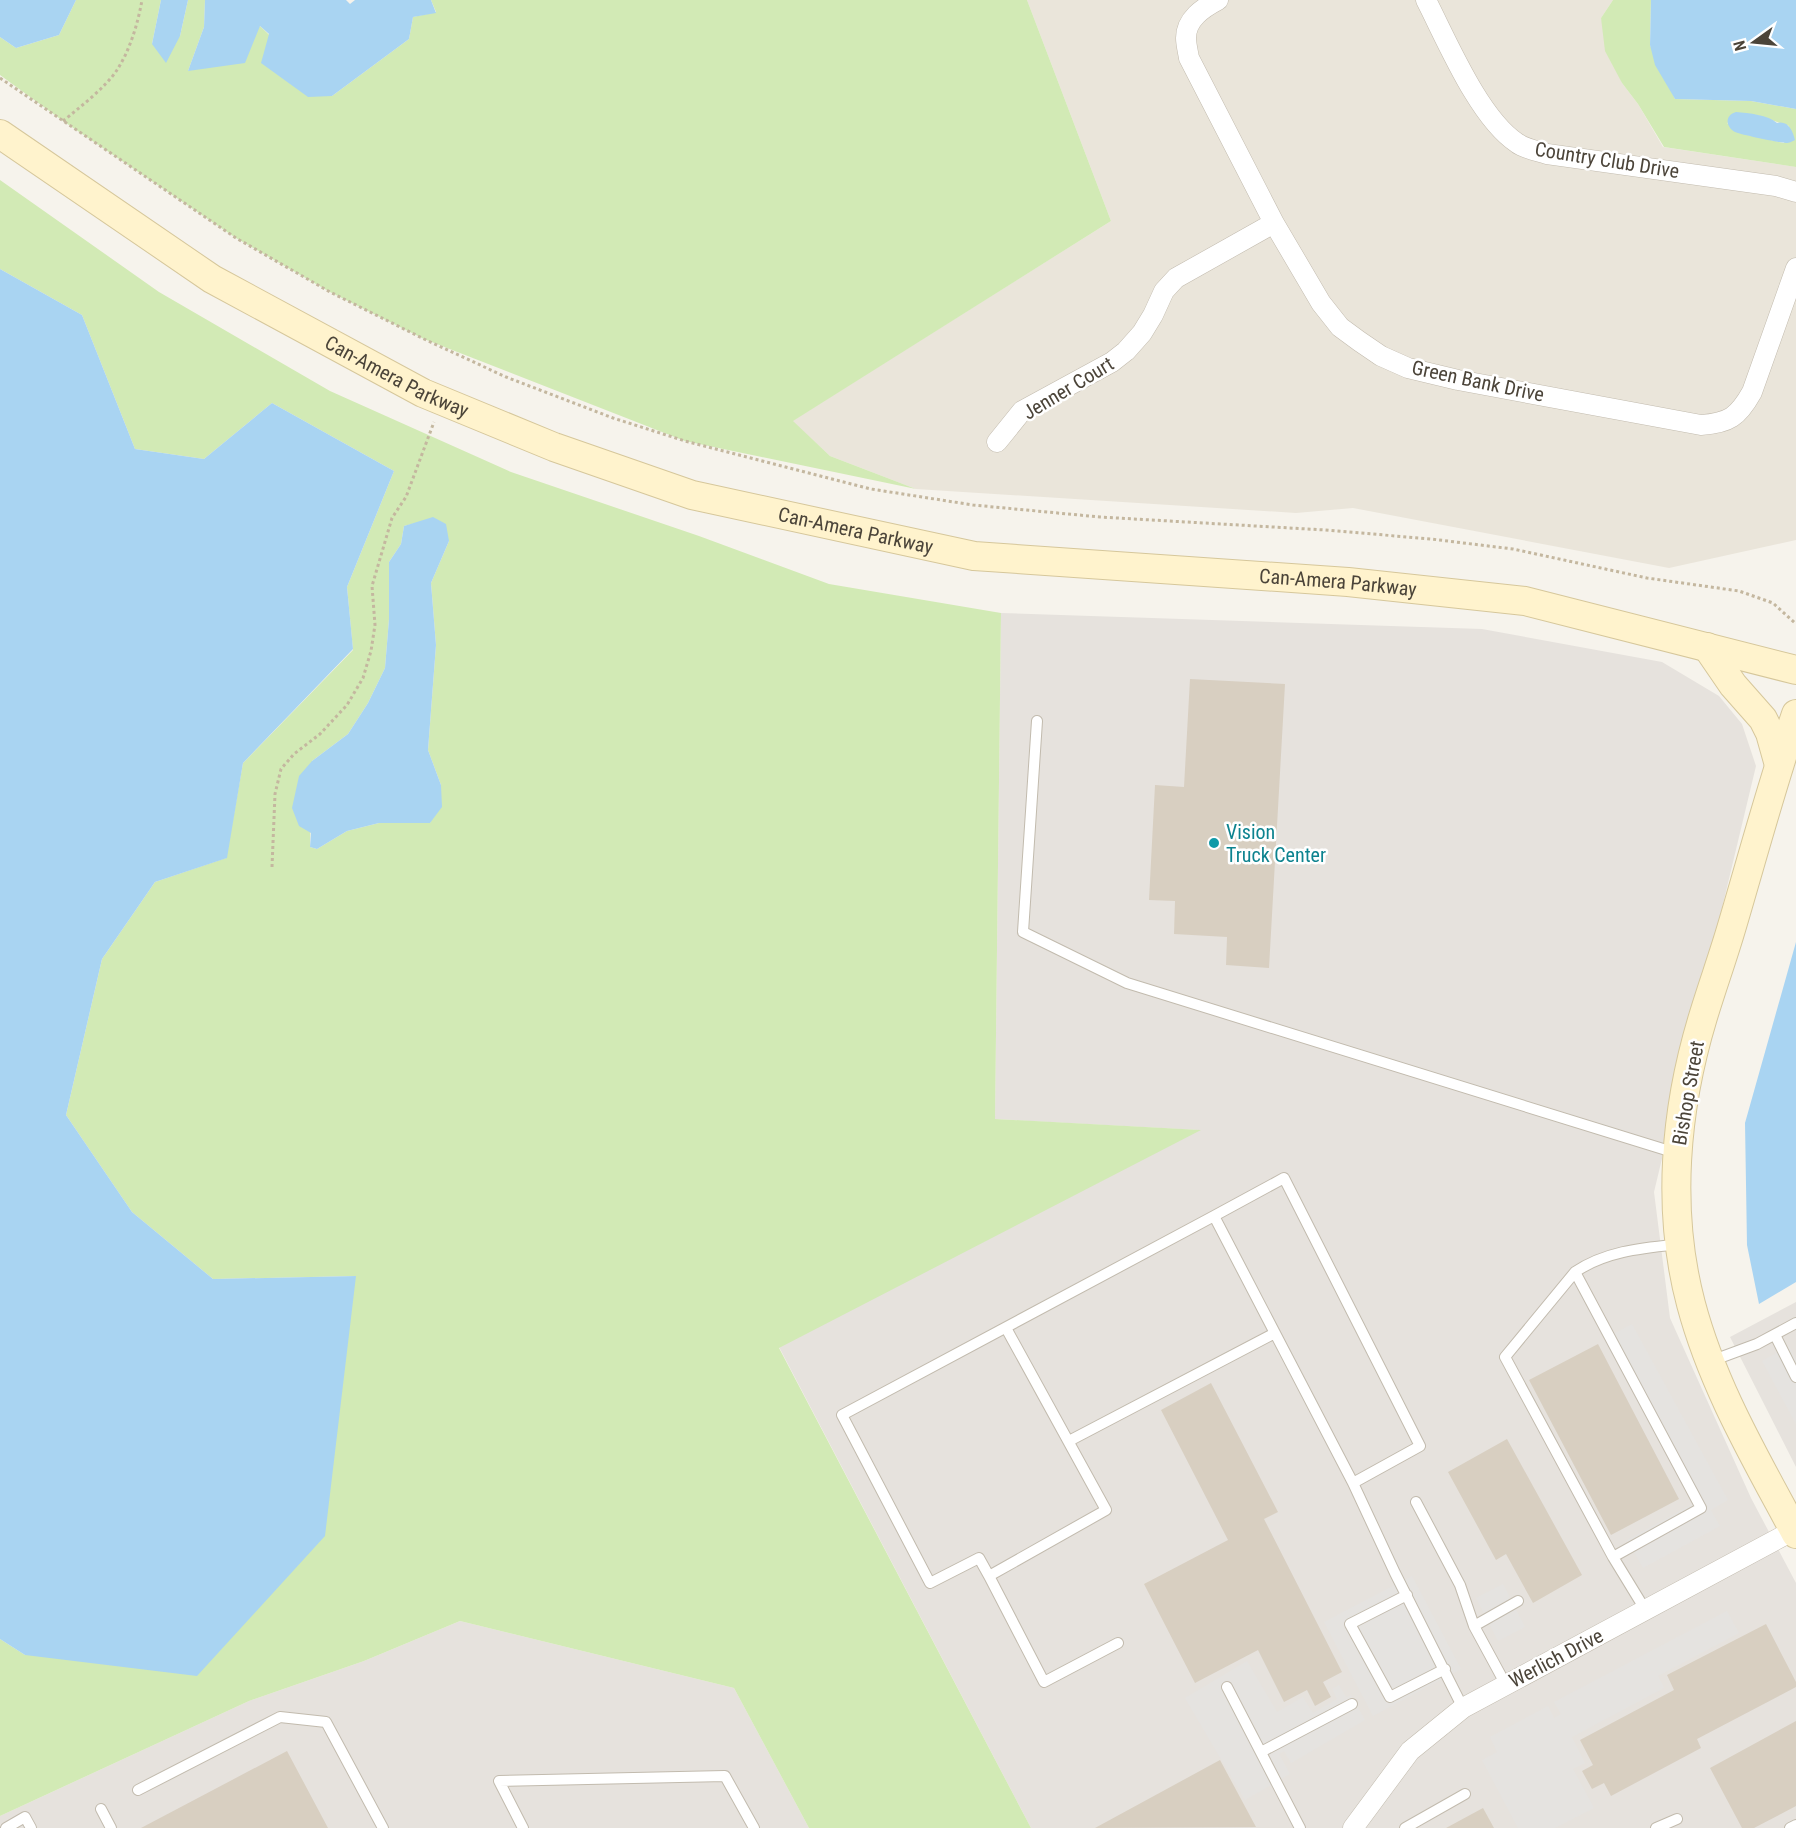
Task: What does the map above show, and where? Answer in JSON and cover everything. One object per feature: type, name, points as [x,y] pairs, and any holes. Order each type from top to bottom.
[{"type":"main road","name":"Can-Amera Parkway","points":[[0,134],[212,279],[423,393],[554,447],[692,495],[974,556],[1348,582],[1525,601],[1796,670]]},
{"type":"main road","points":[[1707,647],[1733,685],[1763,719],[1770,733],[1779,765]]},
{"type":"main road","name":"Bishop Street","points":[[1795,1531],[1727,1406],[1708,1362],[1690,1302],[1680,1244],[1676,1194],[1682,1106],[1702,1018],[1725,950],[1796,714]]},
{"type":"street","name":"Green Bank Drive","points":[[1218,0],[1201,9],[1191,21],[1186,38],[1190,57],[1274,223],[1321,303],[1349,334],[1381,356],[1408,368],[1458,380],[1701,425],[1721,423],[1736,414],[1745,405],[1752,392],[1796,268]]},
{"type":"street","name":"Country Club Drive","points":[[1426,0],[1478,101],[1496,123],[1518,144],[1547,154],[1776,186],[1796,192]]},
{"type":"street","name":"Jenner Court","points":[[997,442],[1022,411],[1112,362],[1126,351],[1142,333],[1164,291],[1176,278],[1274,223]]},
{"type":"street","name":"Werlich Drive","points":[[1358,1826],[1410,1751],[1463,1708],[1795,1531]]},
{"type":"lane","points":[[1037,721],[1023,932],[1127,983],[1677,1153]]},
{"type":"lane","points":[[1118,1643],[1044,1682],[979,1558],[930,1583],[842,1415],[1284,1178],[1420,1446],[1353,1483]]},
{"type":"lane","points":[[1214,1216],[1353,1483],[1463,1708]]},
{"type":"lane","points":[[1646,1611],[1613,1557],[1505,1357],[1575,1272],[1586,1265],[1619,1252],[1680,1244]]},
{"type":"lane","points":[[1575,1272],[1701,1508],[1613,1557]]},
{"type":"lane","points":[[1708,1362],[1757,1344],[1796,1323]]},
{"type":"lane","points":[[989,1576],[1106,1510],[1006,1328]]},
{"type":"lane","points":[[1069,1441],[1275,1333]]},
{"type":"lane","points":[[1775,1335],[1796,1377]]},
{"type":"lane","points":[[1416,1502],[1460,1585],[1474,1626],[1506,1685]]},
{"type":"lane","points":[[1407,1595],[1350,1624],[1390,1697],[1445,1669]]},
{"type":"lane","points":[[1474,1626],[1518,1601]]},
{"type":"lane","points":[[1227,1687],[1300,1828]]},
{"type":"lane","points":[[1261,1752],[1352,1704]]},
{"type":"lane","points":[[138,1790],[280,1717],[326,1722],[383,1828]]},
{"type":"lane","points":[[523,1828],[499,1780],[725,1776],[754,1828]]},
{"type":"lane","points":[[1405,1828],[1465,1794]]},
{"type":"lane","points":[[101,1809],[111,1828]]},
{"type":"lane","points":[[6,1828],[25,1817],[31,1828]]},
{"type":"lane","points":[[1656,1828],[1677,1818]]},
{"type":"lane","points":[[1791,1828],[1796,1825]]},
{"type":"path","points":[[63,121],[83,105],[117,71],[133,36],[142,0]]},
{"type":"path","points":[[0,78],[236,238],[330,292],[506,377],[613,418],[685,441],[871,489],[973,505],[1100,517],[1348,532],[1513,549],[1647,578],[1739,591],[1773,603],[1796,624]]},
{"type":"path","points":[[272,867],[275,794],[281,769],[294,754],[320,734],[347,705],[363,678],[371,651],[375,625],[372,586],[392,519],[406,498],[442,400]]},
{"type":"shaded area","points":[[1027,0],[1613,0],[1601,18],[1622,83],[1638,104],[1663,147],[1796,167],[1796,540],[1669,568],[1353,508],[1296,513],[916,489],[830,456],[792,421],[1111,221]]},
{"type":"shaded area","points":[[1001,613],[1482,629],[1662,662],[1719,696],[1742,724],[1756,766],[1654,1192],[1670,1318],[1751,1498],[1796,1583],[1796,1828],[1031,1828],[779,1347],[1199,1130],[995,1119]]},
{"type":"shaded area","points":[[1796,1302],[1796,1467],[1730,1337]]},
{"type":"shaded area","points":[[1632,1324],[1728,1500],[1711,1510],[1720,1526],[1643,1568],[1627,1540],[1694,1503],[1604,1339]]},
{"type":"shaded area","points":[[1789,1346],[1796,1360],[1796,1424],[1762,1361]]},
{"type":"shaded area","points":[[1412,1576],[1461,1669],[1373,1716],[1324,1622]]},
{"type":"shaded area","points":[[1503,1584],[1525,1627],[1498,1641],[1476,1598]]},
{"type":"shaded area","points":[[1727,1611],[1739,1633],[1658,1676],[1664,1688],[1572,1737],[1585,1763],[1573,1769],[1594,1808],[1555,1828],[1518,1828],[1482,1760],[1497,1752],[1490,1737],[1548,1706],[1554,1718],[1561,1714],[1554,1702]]},
{"type":"shaded area","points":[[460,1621],[734,1688],[809,1828],[0,1828],[0,1816],[249,1701],[364,1661]]},
{"type":"shaded area","points":[[1247,1661],[1277,1712],[1303,1697],[1313,1713],[1337,1699],[1332,1689],[1339,1685],[1346,1697],[1351,1695],[1365,1720],[1291,1763],[1284,1751],[1279,1754],[1290,1774],[1245,1800],[1185,1698]]},
{"type":"green space","points":[[76,0],[161,0],[152,44],[180,36],[188,0],[205,0],[204,27],[188,71],[260,26],[332,96],[409,39],[413,17],[436,12],[431,0],[1027,0],[1111,221],[793,421],[830,456],[916,489],[685,441],[424,339],[330,292],[236,238],[63,121],[0,75],[0,37],[16,48],[59,35]]},
{"type":"green space","points":[[1613,0],[1651,0],[1650,45],[1675,99],[1751,101],[1796,109],[1796,167],[1664,147],[1638,104],[1622,83],[1605,51],[1601,18]],"holes":[[[1757,115],[1789,126],[1784,143],[1748,135],[1727,123]]]},
{"type":"green space","points":[[0,180],[159,292],[330,391],[511,472],[699,536],[829,584],[1001,613],[995,1119],[1201,1130],[779,1348],[1031,1828],[809,1828],[734,1688],[460,1621],[364,1661],[249,1701],[0,1816],[0,1639],[25,1655],[356,1276],[213,1279],[132,1212],[66,1115],[102,959],[155,882],[226,858],[243,763],[353,650],[347,587],[394,471],[272,403],[204,459],[135,449],[82,315],[0,269]],"holes":[[[416,523],[449,541],[431,583],[436,645],[428,750],[441,785],[430,823],[379,823],[347,831],[317,849],[310,847],[312,761],[348,734],[368,703],[385,668],[389,619],[389,562],[401,544],[404,526]]]},
{"type":"water","points":[[0,0],[76,0],[59,35],[16,48],[0,37]]},
{"type":"water","points":[[161,0],[188,0],[180,36],[166,63],[152,44]]},
{"type":"water","points":[[205,0],[346,0],[350,4],[355,0],[431,0],[436,13],[413,17],[409,39],[332,96],[308,97],[261,63],[269,34],[260,26],[245,63],[188,71],[204,27]]},
{"type":"water","points":[[1651,0],[1796,0],[1796,109],[1751,101],[1675,99],[1655,65],[1650,45]]},
{"type":"water","points":[[1736,112],[1758,115],[1777,123],[1784,123],[1791,130],[1795,140],[1782,143],[1735,132],[1729,127],[1728,118]]},
{"type":"water","points":[[0,269],[82,315],[135,449],[204,459],[272,403],[394,471],[347,587],[353,649],[243,763],[227,858],[155,882],[102,959],[66,1115],[132,1212],[213,1279],[356,1276],[325,1536],[197,1676],[25,1655],[0,1639]]},
{"type":"water","points":[[433,517],[446,524],[449,541],[431,583],[436,645],[428,750],[441,785],[442,807],[430,823],[379,823],[347,831],[317,849],[310,847],[311,833],[299,826],[292,808],[299,776],[312,761],[348,734],[368,703],[385,668],[389,619],[389,562],[401,544],[404,526]]},
{"type":"water","points":[[1796,942],[1796,1282],[1759,1304],[1747,1245],[1745,1123]]},
{"type":"building","name":"Vision Truck Center","points":[[1190,679],[1285,684],[1269,968],[1226,965],[1227,937],[1174,934],[1175,901],[1149,900],[1155,785],[1184,787]]},
{"type":"building","points":[[1598,1344],[1679,1499],[1611,1535],[1529,1380]]},
{"type":"building","points":[[1211,1383],[1278,1512],[1264,1519],[1342,1672],[1323,1682],[1331,1697],[1315,1706],[1307,1690],[1284,1702],[1258,1650],[1195,1683],[1144,1584],[1228,1540],[1161,1410]]},
{"type":"building","points":[[1507,1439],[1582,1575],[1533,1603],[1506,1554],[1496,1560],[1448,1472]]},
{"type":"building","points":[[1766,1624],[1796,1682],[1796,1687],[1697,1739],[1701,1748],[1611,1796],[1604,1783],[1592,1789],[1582,1771],[1593,1765],[1580,1740],[1674,1690],[1667,1675]]},
{"type":"building","points":[[1796,1721],[1796,1806],[1754,1828],[1742,1828],[1710,1768]]},
{"type":"building","points":[[287,1751],[328,1828],[141,1828]]},
{"type":"building","points":[[1220,1760],[1256,1827],[1095,1828]]},
{"type":"building","points":[[1483,1808],[1494,1828],[1446,1828]]},
{"type":"place","name":"Vision Truck Center","points":[[1214,843]]}]
